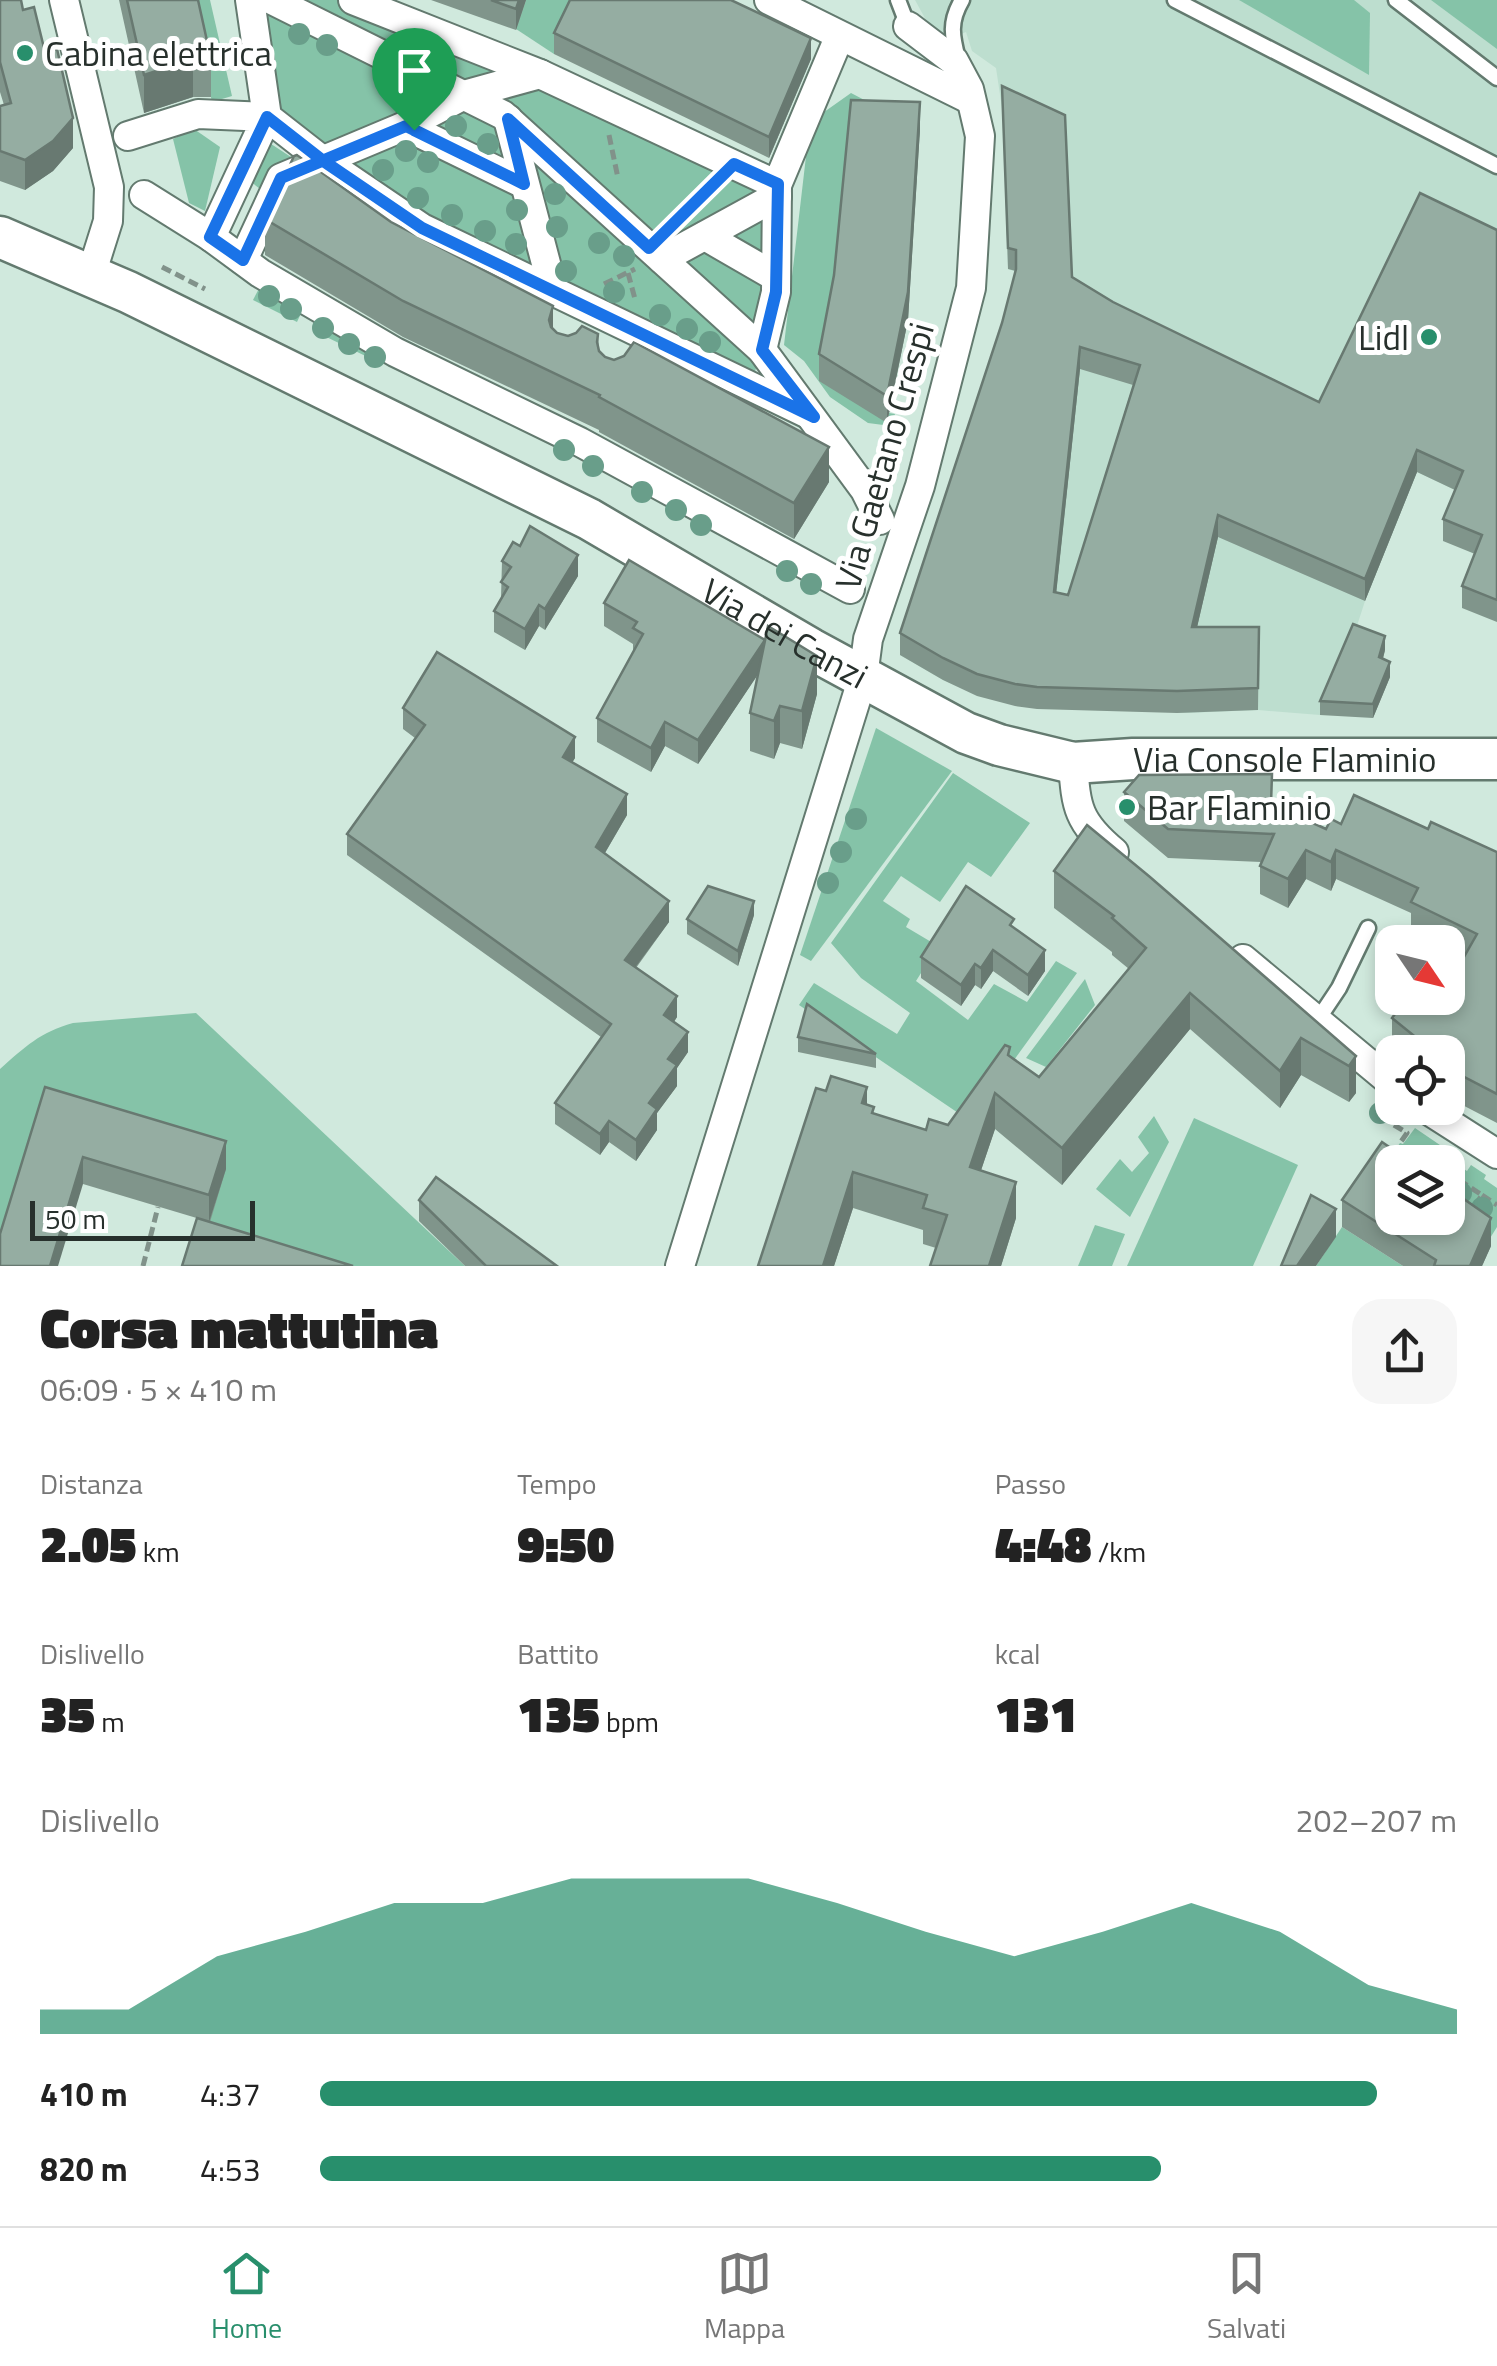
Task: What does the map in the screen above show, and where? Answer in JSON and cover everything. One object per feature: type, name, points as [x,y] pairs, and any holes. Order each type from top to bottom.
[{"type":"street","points":[[64,0],[109,186],[108,220],[91,274]]},
{"type":"street","points":[[210,237],[267,117],[250,0]]},
{"type":"street","points":[[272,0],[508,119],[762,350],[865,490],[880,520]]},
{"type":"street","points":[[353,0],[540,74],[734,164],[777,190]]},
{"type":"street","points":[[769,0],[972,100]]},
{"type":"street","name":"Via Gaetano Crespi","points":[[680,1266],[863,677],[868,639],[920,486],[971,288],[980,136],[972,100],[954,61],[903,13]]},
{"type":"street","points":[[762,350],[776,292],[777,190],[834,47]]},
{"type":"street","points":[[243,260],[281,178],[406,126],[464,96],[540,74]]},
{"type":"street","points":[[128,136],[198,114],[267,117],[422,228],[814,417]]},
{"type":"street","points":[[508,119],[524,184],[572,300],[574,339]]},
{"type":"street","points":[[406,126],[524,184]]},
{"type":"street","points":[[650,248],[706,236],[777,190]]},
{"type":"street","points":[[144,194],[394,352],[585,433],[850,589]]},
{"type":"street","points":[[706,236],[776,277]]},
{"type":"street","name":"Via dei Canzi","points":[[0,238],[91,274],[296,372],[589,520],[966,733],[1073,764]]},
{"type":"street","points":[[624,360],[638,332]]},
{"type":"street","name":"Via Console Flaminio","points":[[1073,764],[1132,759],[1497,759]]},
{"type":"street","points":[[1073,764],[1079,810],[1099,839],[1129,864]]},
{"type":"street","points":[[1216,937],[1375,1068]]},
{"type":"street","points":[[1452,1125],[1497,1154]]},
{"type":"street","points":[[662,1266],[692,1226]]},
{"type":"lane","points":[[960,70],[952,38],[953,14],[962,0]]},
{"type":"lane","points":[[1175,0],[1497,166]]},
{"type":"lane","points":[[1396,0],[1497,78]]},
{"type":"lane","points":[[1317,1021],[1339,988],[1368,928]]},
{"type":"path","points":[[601,102],[650,248]]},
{"type":"path","points":[[572,300],[650,248],[734,164]]},
{"type":"path","points":[[1394,1125],[1407,1134],[1400,1143]]},
{"type":"path","points":[[1465,1184],[1497,1205]]},
{"type":"path","points":[[1465,1221],[1482,1196]]},
{"type":"path","points":[[142,1266],[158,1207]]},
{"type":"shaded area","points":[[915,0],[1497,0],[1497,510],[1417,472],[1320,715],[1258,710],[1186,713],[977,695],[900,655],[1016,291],[1016,272],[1008,269],[1002,108],[996,68],[972,51],[966,32],[944,41],[933,33]]},
{"type":"green space","points":[[190,0],[210,0],[232,96],[212,102]]},
{"type":"green space","points":[[250,0],[353,0],[777,185],[762,350],[750,387],[422,228],[267,117]]},
{"type":"green space","points":[[526,0],[580,0],[554,54],[516,29]]},
{"type":"green space","points":[[1239,0],[1354,0],[1370,13],[1369,75]]},
{"type":"green space","points":[[1431,0],[1497,0],[1497,49]]},
{"type":"green space","points":[[851,93],[920,129],[886,422],[889,413],[895,414],[891,426],[868,423],[830,397],[804,361],[784,345],[810,122]]},
{"type":"green space","points":[[194,129],[220,147],[205,211],[189,203],[173,139]]},
{"type":"green space","points":[[265,140],[294,159],[260,189],[246,178]]},
{"type":"green space","points":[[263,281],[304,307],[297,322],[253,300]]},
{"type":"green space","points":[[320,319],[385,357],[382,364],[314,331]]},
{"type":"green space","points":[[876,728],[952,771],[811,961],[800,955]]},
{"type":"green space","points":[[953,773],[1030,823],[991,877],[968,862],[940,902],[901,876],[883,901],[910,919],[906,927],[938,946],[916,981],[968,1020],[994,984],[1027,1002],[1056,961],[1077,973],[970,1121],[799,1005],[814,983],[897,1034],[910,1013],[861,978],[831,943]]},
{"type":"green space","points":[[1085,979],[1095,1005],[1046,1067],[1026,1058]]},
{"type":"green space","points":[[196,1013],[465,1266],[231,1266],[209,1222],[45,1114],[0,1261],[0,1069],[42,1036],[73,1023]]},
{"type":"green space","points":[[1154,1116],[1169,1142],[1130,1217],[1096,1189],[1120,1159],[1132,1172],[1149,1153],[1138,1137]]},
{"type":"green space","points":[[1194,1118],[1298,1165],[1253,1266],[1127,1266]]},
{"type":"green space","points":[[1415,1128],[1440,1145],[1399,1145]]},
{"type":"green space","points":[[1471,1165],[1497,1188],[1497,1227],[1487,1243],[1465,1227],[1465,1170]]},
{"type":"green space","points":[[1095,1225],[1125,1234],[1112,1266],[1078,1266]]},
{"type":"green space","points":[[1342,1227],[1403,1266],[1316,1266]]},
{"type":"building","points":[[0,0],[21,0],[23,10],[34,7],[45,52],[57,49],[73,118],[53,141],[25,160],[0,151],[0,106],[11,103],[0,62]]},
{"type":"building","points":[[127,0],[198,0],[211,59],[193,59],[144,75]]},
{"type":"building","points":[[491,0],[519,0],[516,9]]},
{"type":"building","points":[[570,0],[731,0],[811,38],[769,137],[554,33]]},
{"type":"building","points":[[1002,86],[1065,115],[1072,277],[1113,302],[1319,402],[1420,193],[1497,230],[1497,600],[1462,586],[1482,535],[1443,519],[1463,471],[1417,450],[1365,579],[1218,515],[1192,627],[1259,627],[1258,688],[1177,691],[1015,684],[977,674],[900,633],[1002,323],[1016,269],[1016,250],[1008,248]],"holes":[[[1080,347],[1140,365],[1068,595],[1054,592]]]},
{"type":"building","points":[[851,100],[920,102],[908,292],[887,396],[819,354],[834,275]]},
{"type":"building","points":[[297,155],[391,222],[553,306],[549,320],[557,333],[568,336],[582,326],[598,334],[599,351],[614,360],[624,356],[634,342],[829,447],[794,503],[600,395],[403,301],[265,219]]},
{"type":"building","points":[[530,526],[578,555],[545,609],[539,605],[525,629],[494,611],[508,587],[501,582],[511,567],[502,561],[513,542],[520,546]]},
{"type":"building","points":[[629,560],[765,640],[698,740],[665,722],[651,748],[597,718],[643,634],[633,628],[637,622],[604,603]]},
{"type":"building","points":[[1353,624],[1385,636],[1379,657],[1390,662],[1373,704],[1320,701]]},
{"type":"building","points":[[768,626],[817,656],[802,711],[780,706],[774,721],[750,713]]},
{"type":"building","points":[[437,652],[575,737],[563,757],[627,794],[596,847],[669,901],[625,960],[677,996],[664,1015],[688,1032],[668,1059],[677,1065],[649,1103],[657,1109],[636,1140],[609,1121],[600,1134],[555,1103],[611,1024],[347,834],[425,725],[403,708]]},
{"type":"building","points":[[1272,774],[1271,804],[1326,829],[1331,819],[1341,824],[1354,795],[1428,829],[1431,822],[1497,852],[1497,1094],[1465,1077],[1465,1035],[1413,1035],[1392,1018],[1465,1015],[1465,955],[1477,934],[1411,902],[1418,888],[1336,850],[1331,862],[1306,850],[1288,879],[1260,866],[1274,834],[1168,829],[1124,792],[1139,775]]},
{"type":"building","points":[[1087,825],[1356,1056],[1349,1066],[1301,1038],[1280,1071],[1190,993],[1062,1148],[995,1093],[970,1167],[1016,1182],[989,1266],[930,1266],[947,1215],[923,1208],[927,1195],[853,1172],[823,1266],[758,1266],[816,1088],[826,1091],[831,1076],[867,1087],[862,1103],[874,1107],[872,1113],[926,1130],[929,1119],[948,1125],[1005,1045],[1010,1047],[1008,1055],[1039,1077],[1146,948],[1114,916],[1054,871]]},
{"type":"building","points":[[708,886],[754,901],[738,951],[687,919]]},
{"type":"building","points":[[966,886],[1014,919],[1010,925],[1045,950],[1028,975],[993,950],[981,968],[975,964],[961,985],[921,957]]},
{"type":"building","points":[[807,1004],[876,1054],[798,1037]]},
{"type":"building","points":[[45,1087],[226,1141],[209,1195],[83,1157],[50,1266],[0,1266],[0,1234]]},
{"type":"building","points":[[1375,1152],[1375,1221],[1342,1200]]},
{"type":"building","points":[[436,1177],[557,1266],[486,1266],[419,1200]]},
{"type":"building","points":[[1311,1195],[1336,1209],[1297,1266],[1281,1266]]},
{"type":"building","points":[[1465,1200],[1491,1218],[1470,1266],[1434,1266],[1436,1260],[1397,1235],[1465,1235]]},
{"type":"building","points":[[197,1218],[353,1266],[182,1266]]},
{"type":"place","name":"Cabina elettrica","points":[[25,53]]},
{"type":"place","name":"Lidl","points":[[1429,337]]},
{"type":"place","name":"Bar Flaminio","points":[[1127,807]]},
{"type":"route","points":[[414,130],[406,126],[322,160],[281,178],[243,260],[210,237],[267,117],[322,160],[422,228],[814,417],[762,350],[776,292],[778,184],[734,164],[649,248],[508,119],[524,184],[414,130]]}]
